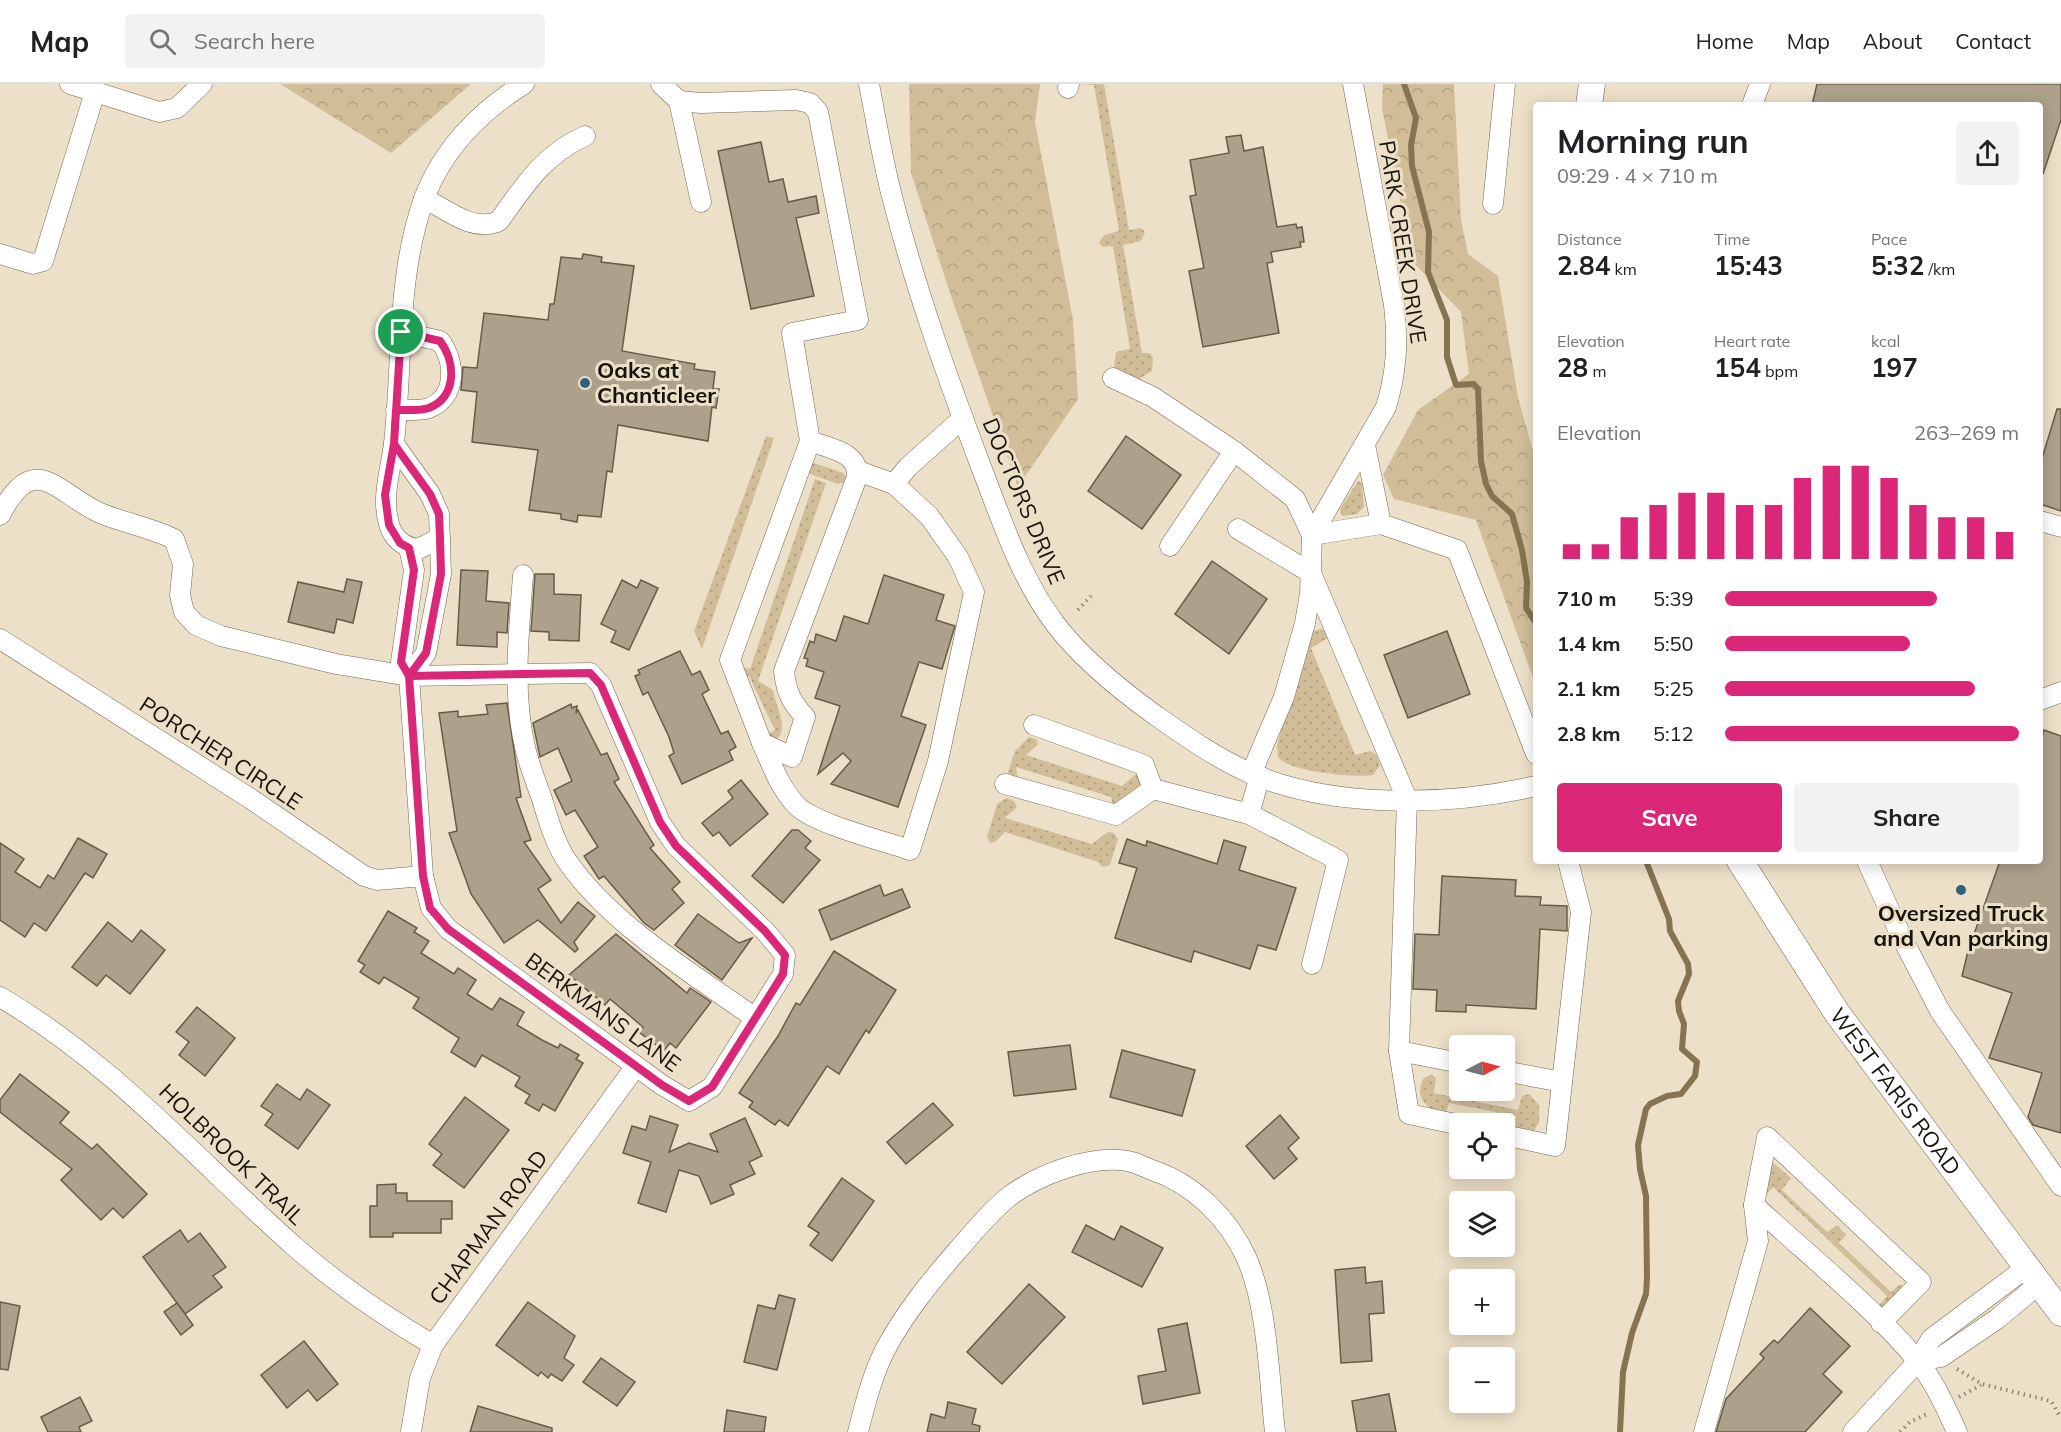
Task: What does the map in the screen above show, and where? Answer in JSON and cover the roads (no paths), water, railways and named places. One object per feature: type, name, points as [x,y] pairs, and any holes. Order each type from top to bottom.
[{"type":"main road","points":[[1589,102],[1592,84]]},
{"type":"main road","name":"WEST FARIS ROAD","points":[[1742,864],[1837,1013],[2061,1313]]},
{"type":"street","points":[[69,84],[159,112],[177,108],[202,84]]},
{"type":"street","points":[[440,538],[418,549],[409,548],[400,543],[389,525],[385,495],[394,444],[407,266],[424,198],[447,152],[495,102],[524,84]]},
{"type":"street","points":[[662,84],[679,101],[701,202]]},
{"type":"street","name":"DOCTORS DRIVE","points":[[869,84],[883,154],[915,282],[1006,531],[1031,586],[1055,625],[1092,664],[1133,699],[1195,743],[1256,775],[1315,794],[1407,799],[1456,798],[1533,786]]},
{"type":"street","name":"DOCTORS DRIVE","points":[[882,84],[883,154]]},
{"type":"street","name":"PARK CREEK DRIVE","points":[[1249,814],[1256,775],[1284,697],[1305,623],[1311,573],[1312,535],[1365,445],[1386,406],[1394,384],[1398,341],[1394,305],[1353,84]]},
{"type":"street","points":[[1493,204],[1504,84]]},
{"type":"street","points":[[1753,102],[1760,84]]},
{"type":"street","points":[[0,254],[33,264],[43,261],[95,92]]},
{"type":"street","points":[[679,101],[701,103],[796,100],[810,103],[818,112],[858,320],[792,333],[810,441],[730,660],[779,783],[796,806],[818,819],[910,850],[938,761],[974,592],[958,557],[929,516],[894,484],[858,471]]},
{"type":"street","points":[[424,198],[472,224],[489,226],[499,221],[540,165],[567,144],[585,136]]},
{"type":"street","points":[[396,410],[427,409],[440,402],[449,391],[451,374],[450,359],[440,341],[401,332]]},
{"type":"street","points":[[1113,378],[1153,397],[1234,451],[1295,499],[1312,535],[1381,524],[1457,550],[1533,746]]},
{"type":"street","points":[[894,484],[908,467],[963,418]]},
{"type":"street","points":[[762,743],[792,757],[805,717],[792,703],[786,690],[784,671],[858,471],[858,465],[853,458],[810,441]]},
{"type":"street","points":[[0,515],[14,491],[26,483],[40,479],[51,481],[100,513],[149,527],[174,539],[183,564],[180,595],[184,612],[196,625],[221,636],[281,651],[336,664],[409,676],[426,653],[441,574],[439,514],[430,494],[394,444]]},
{"type":"street","points":[[1365,445],[1381,524]]},
{"type":"street","points":[[1170,546],[1234,451]]},
{"type":"street","points":[[2043,522],[2061,527]]},
{"type":"street","points":[[1238,529],[1311,573],[1407,799],[1399,1052],[1409,1114],[1449,1123]]},
{"type":"street","name":"BERKMANS LANE","points":[[409,548],[414,570],[401,662],[409,676],[423,876],[430,908],[448,929],[636,1066],[689,1101],[712,1087],[783,974],[785,955],[765,931],[676,846],[660,822],[601,685],[590,673],[409,676]]},
{"type":"street","points":[[523,575],[518,674],[525,747],[555,838],[566,859],[587,885],[637,934],[755,1018]]},
{"type":"street","name":"PORCHER CIRCLE","points":[[0,639],[251,799],[364,876],[376,880],[423,876]]},
{"type":"street","points":[[2043,699],[2061,692]]},
{"type":"street","points":[[1034,725],[1144,765],[1153,789]]},
{"type":"street","points":[[1005,784],[1116,815],[1153,789],[1249,814],[1338,860],[1312,964]]},
{"type":"street","points":[[1515,1137],[1555,1146],[1581,912],[1569,864]]},
{"type":"street","points":[[1868,864],[1903,940],[1940,1011],[2061,1186]]},
{"type":"street","name":"HOLBROOK TRAIL","points":[[0,996],[92,1059],[143,1103],[241,1198],[353,1294],[432,1346]]},
{"type":"street","points":[[1399,1052],[1449,1061]]},
{"type":"street","name":"CHAPMAN ROAD","points":[[411,1432],[420,1378],[432,1346],[636,1066]]},
{"type":"street","points":[[1515,1073],[1562,1082]]},
{"type":"street","points":[[1704,1432],[1758,1241],[1754,1205],[1767,1137],[1921,1282],[1881,1323]]},
{"type":"street","points":[[858,1432],[871,1382],[905,1316],[937,1274],[994,1210],[1012,1194],[1041,1178],[1074,1166],[1106,1160],[1127,1161],[1184,1184],[1210,1206],[1233,1234],[1255,1281],[1275,1432]]},
{"type":"street","points":[[1754,1205],[1881,1323],[1918,1361],[1945,1405],[1958,1432]]},
{"type":"street","points":[[1918,1361],[1941,1357],[1997,1319],[2032,1276]]},
{"type":"street","points":[[1853,1432],[1918,1361],[1931,1339],[2032,1276]]},
{"type":"waterway","points":[[1404,84],[1416,118],[1411,145],[1412,166],[1429,232],[1428,272],[1447,320],[1447,357],[1456,385],[1474,384],[1478,389],[1481,461],[1486,484],[1492,496],[1512,514],[1522,550],[1527,582],[1526,608],[1533,618]]},
{"type":"waterway","points":[[1620,1432],[1623,1372],[1632,1333],[1646,1294],[1646,1196],[1638,1145],[1646,1109],[1650,1104],[1667,1096],[1681,1094],[1695,1076],[1697,1062],[1682,1049],[1684,1024],[1678,1001],[1689,974],[1688,964],[1670,931],[1669,919],[1647,864]]},
{"type":"place","name":"Oaks at Chanticleer","points":[[585,383]]},
{"type":"place","name":"Oversized Truck and Van parking","points":[[1961,890]]}]
